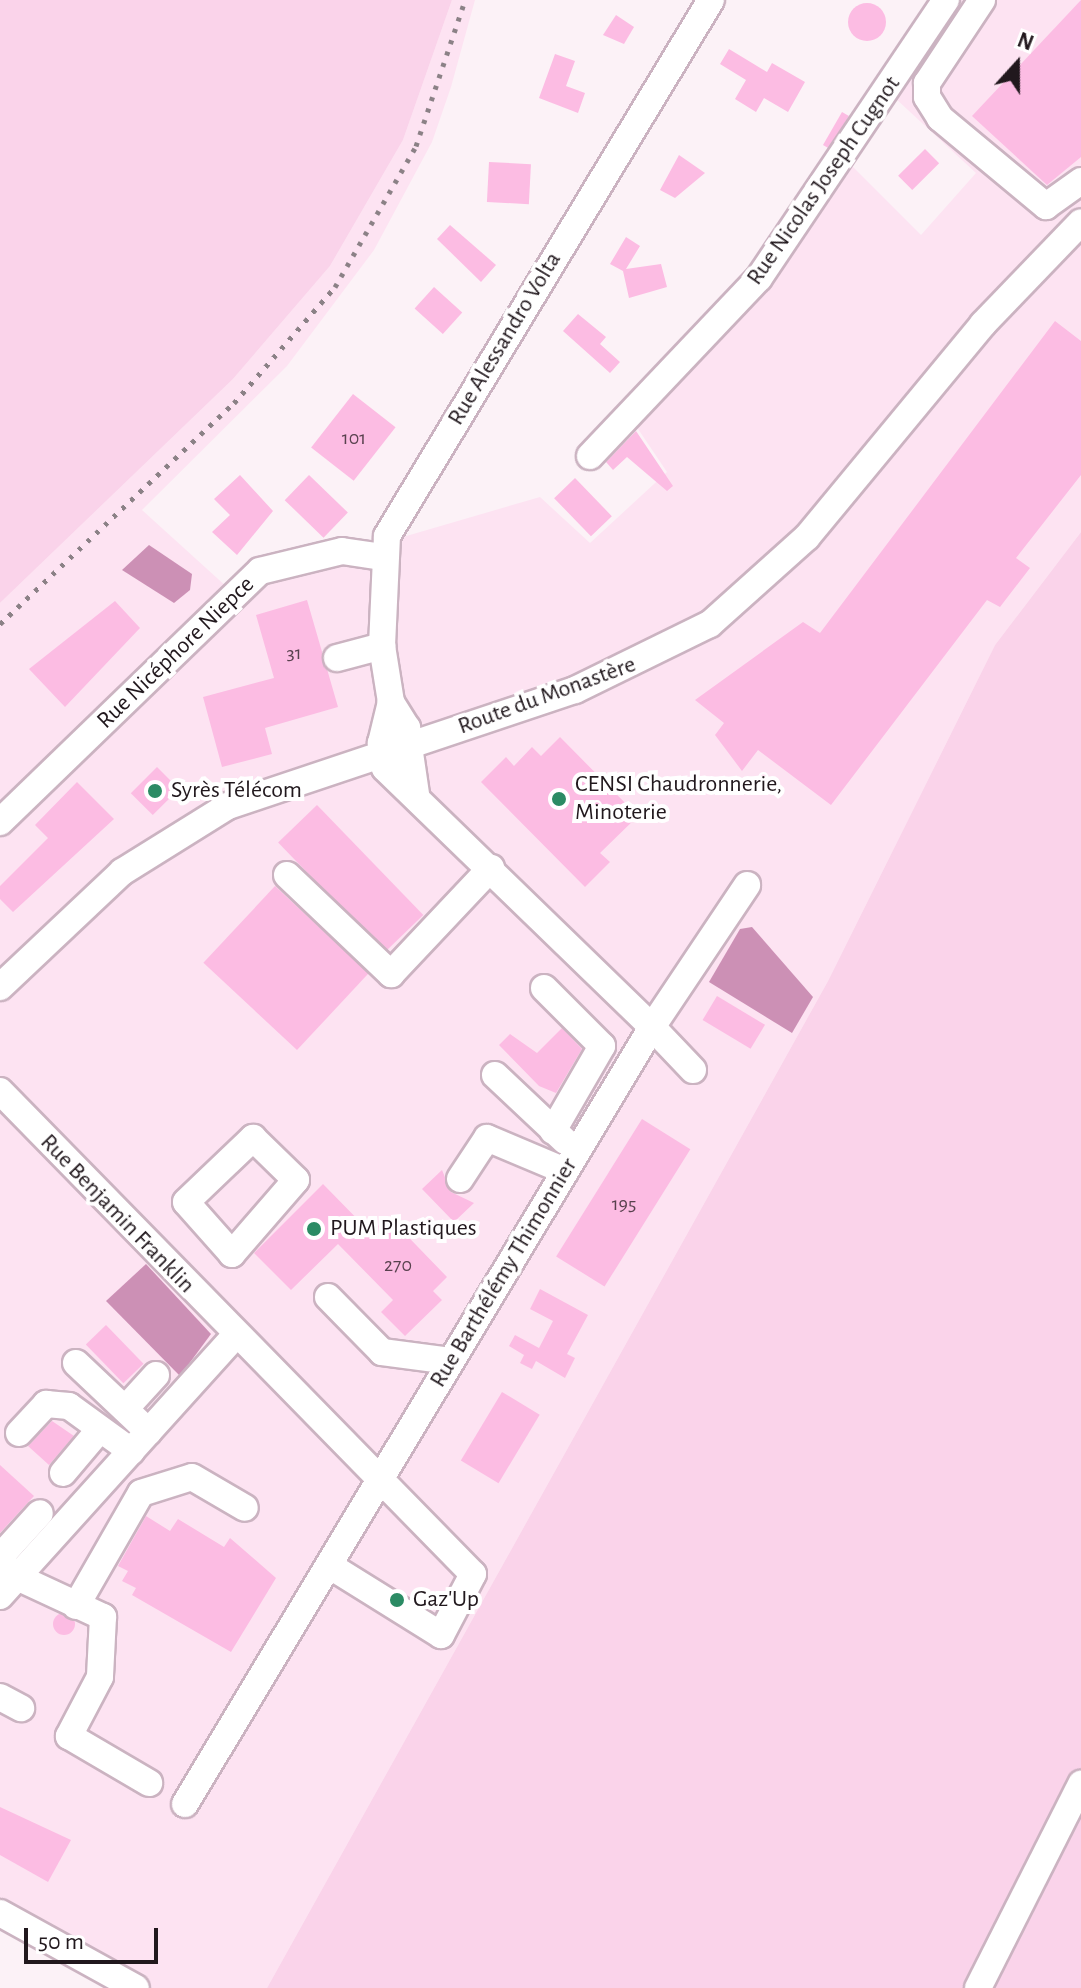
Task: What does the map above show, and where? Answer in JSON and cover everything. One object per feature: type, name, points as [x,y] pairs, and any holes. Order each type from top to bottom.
[{"type":"street","name":"Rue Alessandro Volta","points":[[399,747],[381,743],[391,702],[382,646],[382,557],[396,518],[711,0]]},
{"type":"street","name":"Rue Nicolas Joseph Cugnot","points":[[590,456],[759,278],[946,0]]},
{"type":"street","points":[[982,0],[927,83],[927,97],[940,118],[1046,206],[1081,181]]},
{"type":"street","name":"Route du Monastère","points":[[0,987],[122,872],[173,836],[228,806],[616,674],[710,624],[807,537],[983,324],[1081,224]]},
{"type":"street","name":"Rue Nicéphore Niepce","points":[[0,822],[260,571],[342,551],[382,557]]},
{"type":"street","points":[[337,658],[382,646]]},
{"type":"street","points":[[399,747],[410,753],[416,794],[693,1070]]},
{"type":"street","points":[[287,875],[391,974],[491,868]]},
{"type":"street","name":"Rue Barthélémy Thimonnier","points":[[185,1804],[385,1477],[450,1361],[652,1027],[747,885]]},
{"type":"street","points":[[544,988],[602,1046],[553,1131]]},
{"type":"street","points":[[495,1075],[553,1131],[571,1161]]},
{"type":"street","name":"Rue Benjamin Franklin","points":[[0,1091],[234,1337],[385,1477],[473,1574],[441,1635],[330,1566]]},
{"type":"street","points":[[460,1179],[487,1138],[571,1161]]},
{"type":"street","points":[[328,1297],[382,1352],[450,1361]]},
{"type":"street","points":[[4,1573],[131,1451],[234,1337]]},
{"type":"street","points":[[76,1363],[149,1432]]},
{"type":"street","points":[[125,1409],[156,1375]]},
{"type":"street","points":[[19,1433],[46,1404],[69,1406],[131,1451]]},
{"type":"street","points":[[63,1473],[100,1429]]},
{"type":"street","points":[[76,1606],[141,1493],[192,1477],[245,1508]]},
{"type":"street","points":[[4,1573],[40,1513]]},
{"type":"street","points":[[4,1573],[103,1617],[100,1677],[69,1736],[149,1783]]},
{"type":"street","points":[[978,1988],[1081,1784]]},
{"type":"street","points":[[0,1913],[136,1988]]},
{"type":"shaded area","points":[[0,0],[452,0],[403,140],[330,266],[233,379],[0,603]]},
{"type":"shaded area","points":[[452,0],[475,0],[451,87],[432,142],[374,250],[287,366],[142,510],[228,588],[540,497],[590,543],[667,472],[636,426],[851,165],[921,235],[976,173],[895,98],[958,0],[1081,0],[1081,532],[995,645],[828,981],[267,1988],[151,1988],[0,1906],[0,603],[233,379],[330,266],[403,140]]},
{"type":"shaded area","points":[[1081,532],[1081,1988],[267,1988],[828,981],[995,645]]},
{"type":"shaded area","points":[[149,545],[192,574],[190,590],[174,603],[122,570]]},
{"type":"shaded area","points":[[752,927],[813,997],[792,1033],[709,982],[740,929]]},
{"type":"shaded area","points":[[146,1264],[211,1334],[180,1376],[106,1301]]},
{"type":"building","points":[[1081,0],[1081,157],[1047,185],[972,116]]},
{"type":"building","points":[[867,3],[880,9],[886,22],[880,35],[867,41],[854,35],[848,22],[854,9]]},
{"type":"building","points":[[616,15],[634,27],[624,44],[603,35]]},
{"type":"building","points":[[729,49],[767,72],[772,63],[805,82],[788,112],[764,98],[756,112],[735,99],[746,80],[720,64]]},
{"type":"building","points":[[555,54],[575,61],[566,86],[585,93],[578,113],[539,98]]},
{"type":"building","points":[[842,112],[849,116],[830,149],[823,145]]},
{"type":"building","points":[[925,149],[939,163],[912,190],[898,176]]},
{"type":"building","points":[[679,155],[705,173],[675,198],[660,190]]},
{"type":"building","points":[[489,162],[531,164],[529,204],[487,202]]},
{"type":"building","points":[[450,225],[496,265],[481,282],[437,239]]},
{"type":"building","points":[[626,237],[640,246],[626,269],[661,264],[667,287],[629,298],[623,271],[610,264]]},
{"type":"building","points":[[434,287],[462,312],[443,334],[415,309]]},
{"type":"building","points":[[578,314],[606,337],[600,344],[620,362],[610,373],[563,331]]},
{"type":"building","points":[[1055,321],[1081,341],[1081,475],[1016,558],[1030,568],[1000,607],[987,600],[831,805],[758,750],[742,771],[715,735],[724,723],[695,700],[803,622],[820,633]]},
{"type":"building","points":[[353,394],[396,427],[354,481],[311,448]]},
{"type":"building","points":[[636,431],[673,486],[667,491],[627,457],[613,470],[606,462]]},
{"type":"building","points":[[240,475],[273,511],[237,555],[212,532],[230,515],[214,499]]},
{"type":"building","points":[[309,475],[348,513],[324,538],[285,500]]},
{"type":"building","points":[[575,478],[612,516],[591,536],[554,498]]},
{"type":"building","points":[[307,600],[338,707],[265,728],[272,754],[222,767],[203,697],[274,678],[256,615]]},
{"type":"building","points":[[115,601],[140,628],[65,707],[29,669]]},
{"type":"building","name":"CENSI Chaudronnerie, Minoterie","points":[[560,737],[638,816],[600,853],[610,862],[585,887],[481,782],[506,757],[514,766],[532,747],[541,756]]},
{"type":"building","name":"Syrès Télécom","points":[[157,767],[179,789],[153,815],[131,793]]},
{"type":"building","points":[[77,782],[114,819],[13,912],[0,899],[0,886],[48,838],[35,825]]},
{"type":"building","points":[[317,805],[423,915],[384,953],[278,843]]},
{"type":"building","points":[[275,886],[369,973],[297,1050],[203,963]]},
{"type":"building","points":[[717,996],[765,1025],[751,1049],[703,1020]]},
{"type":"building","points":[[562,1028],[582,1049],[556,1093],[539,1086],[499,1045],[510,1034],[537,1053]]},
{"type":"building","points":[[642,1119],[690,1149],[604,1287],[556,1256]]},
{"type":"building","points":[[442,1170],[451,1192],[474,1203],[454,1222],[422,1189]]},
{"type":"building","points":[[323,1184],[371,1233],[388,1216],[447,1277],[433,1291],[442,1300],[405,1336],[381,1312],[393,1300],[338,1244],[291,1290],[254,1253]]},
{"type":"building","points":[[540,1289],[588,1315],[567,1354],[575,1358],[565,1378],[536,1361],[532,1369],[520,1363],[524,1355],[509,1346],[515,1335],[539,1348],[553,1321],[530,1309]]},
{"type":"building","points":[[106,1325],[144,1364],[123,1383],[86,1344]]},
{"type":"building","points":[[502,1392],[540,1415],[499,1483],[461,1461]]},
{"type":"building","points":[[52,1421],[74,1436],[49,1465],[28,1446]]},
{"type":"building","points":[[0,1465],[34,1496],[0,1533]]},
{"type":"building","points":[[146,1516],[170,1531],[178,1519],[224,1547],[230,1538],[276,1578],[231,1652],[132,1595],[136,1588],[122,1581],[128,1571],[118,1566]]},
{"type":"building","points":[[64,1613],[72,1616],[75,1624],[72,1632],[64,1635],[56,1632],[53,1624],[56,1616]]},
{"type":"building","points":[[0,1807],[71,1840],[48,1882],[0,1855]]},
{"type":"railway","points":[[0,624],[234,403],[335,287],[416,146],[465,0]]},
{"type":"place","name":"Syrès Télécom","points":[[155,791]]},
{"type":"place","name":"CENSI Chaudronnerie, Minoterie","points":[[559,799]]},
{"type":"place","name":"PUM Plastiques","points":[[314,1229]]},
{"type":"place","name":"Gaz'Up","points":[[397,1600]]}]
